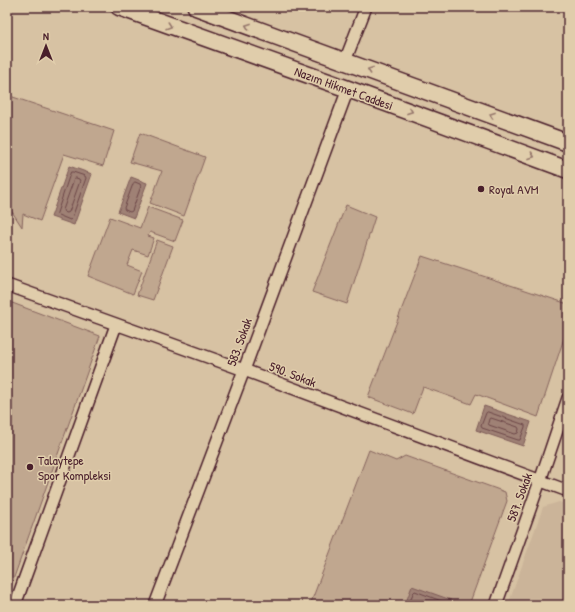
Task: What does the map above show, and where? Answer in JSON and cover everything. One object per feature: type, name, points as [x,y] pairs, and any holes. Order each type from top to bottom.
[{"type":"main road","name":"Nazım Hikmet Caddesi","points":[[119,7],[568,170]]},
{"type":"main road","name":"Nazım Hikmet Caddesi","points":[[196,7],[568,143]]},
{"type":"street","points":[[345,61],[366,7]]},
{"type":"street","name":"583. Sokak","points":[[155,605],[348,89]]},
{"type":"street","name":"590. Sokak","points":[[7,285],[244,370],[568,491]]},
{"type":"street","points":[[15,605],[116,325]]},
{"type":"street","name":"587. Sokak","points":[[496,605],[568,398]]},
{"type":"shaded area","points":[[7,95],[114,131],[103,166],[64,154],[40,221],[23,214],[22,227],[9,207],[7,207]]},
{"type":"shaded area","points":[[140,133],[205,157],[184,216],[150,203],[162,171],[130,162]]},
{"type":"shaded area","points":[[346,205],[375,217],[347,304],[312,292]]},
{"type":"shaded area","points":[[148,207],[183,220],[175,241],[150,232],[148,236],[154,238],[148,255],[133,250],[127,265],[142,271],[133,294],[88,276],[110,217],[140,228]]},
{"type":"shaded area","points":[[157,240],[173,246],[153,300],[137,295]]},
{"type":"shaded area","points":[[422,256],[568,304],[568,326],[538,417],[476,394],[471,404],[423,387],[413,414],[368,397]]},
{"type":"shaded area","name":"Talaytepe Spor Kompleksi","points":[[7,301],[100,336],[7,597]]},
{"type":"shaded area","points":[[369,450],[396,461],[405,456],[505,492],[507,501],[469,605],[310,605]]},
{"type":"shaded area","points":[[559,502],[568,505],[568,605],[508,605],[543,507]]},
{"type":"water","points":[[69,166],[92,174],[74,225],[51,217]]},
{"type":"water","points":[[131,177],[147,183],[134,218],[118,212]]},
{"type":"water","points":[[484,406],[531,422],[523,446],[476,430]]},
{"type":"water","points":[[412,586],[451,600],[449,605],[405,605]]},
{"type":"place","name":"Royal AVM","points":[[481,189]]},
{"type":"place","name":"Talaytepe Spor Kompleksi","points":[[30,467]]}]
